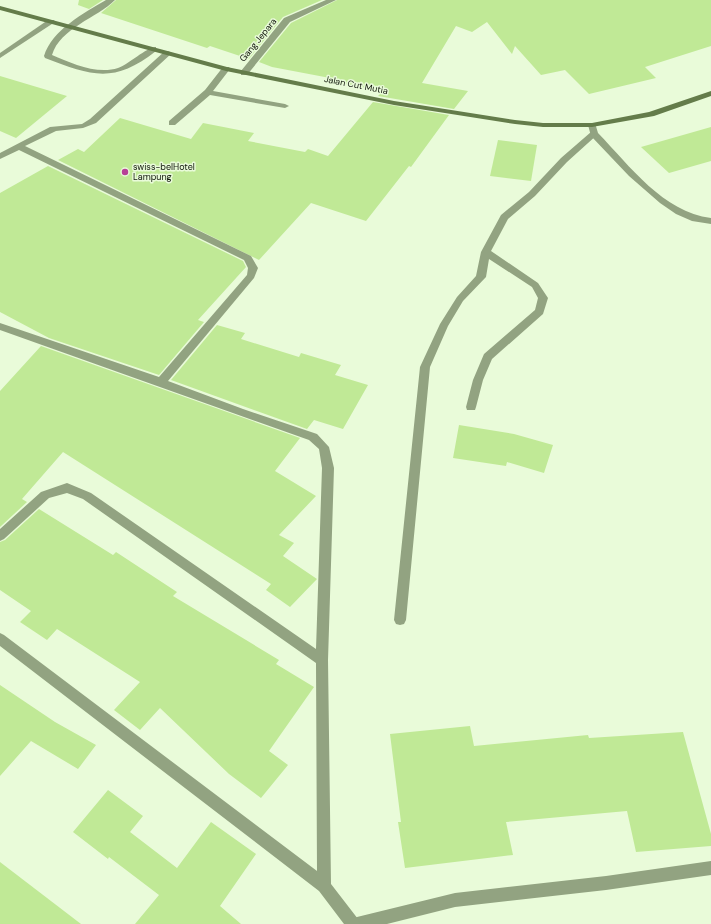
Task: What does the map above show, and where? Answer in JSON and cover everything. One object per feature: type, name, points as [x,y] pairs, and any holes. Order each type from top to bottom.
[{"type":"main road","name":"Jalan Cut Mutia","points":[[0,8],[244,73],[394,103],[479,117],[543,125],[593,130],[650,114],[711,93]]},
{"type":"street","points":[[111,0],[59,37],[48,51],[48,56],[94,71],[108,72],[117,71],[136,61],[153,49]]},
{"type":"street","name":"Gang Jepara","points":[[244,73],[287,20],[332,0]]},
{"type":"street","points":[[0,56],[51,22]]},
{"type":"street","points":[[0,156],[53,129],[82,126],[91,122],[102,114],[168,53]]},
{"type":"street","points":[[172,123],[208,92],[226,69]]},
{"type":"street","points":[[208,92],[285,106]]},
{"type":"street","points":[[400,620],[425,367],[443,326],[460,299],[481,277],[486,252],[504,217],[532,194],[593,130],[651,193],[688,218],[711,221]]},
{"type":"street","points":[[20,147],[248,258],[253,268],[251,276],[161,382]]},
{"type":"street","points":[[471,407],[478,380],[488,357],[540,312],[543,298],[535,285],[486,252]]},
{"type":"street","points":[[0,326],[313,437],[324,447],[328,468],[322,660],[324,886]]},
{"type":"street","points":[[0,536],[46,495],[67,488],[87,496],[322,660]]},
{"type":"street","points":[[0,639],[324,886],[353,924]]},
{"type":"street","points":[[357,924],[456,900],[606,883],[711,868]]},
{"type":"building","points":[[79,0],[103,0],[89,9],[78,5]]},
{"type":"building","points":[[116,0],[322,0],[283,17],[249,59],[210,46],[207,48],[101,13]]},
{"type":"building","points":[[337,0],[711,0],[711,46],[645,67],[656,78],[589,94],[565,70],[541,75],[515,46],[512,54],[487,22],[472,32],[456,26],[422,83],[468,91],[454,109],[378,96],[383,91],[328,81],[330,78],[272,67],[259,62],[291,23]]},
{"type":"building","points":[[0,76],[67,96],[16,138],[0,131]]},
{"type":"building","points":[[373,102],[449,115],[411,167],[409,166],[366,221],[311,203],[259,260],[58,160],[78,149],[84,152],[120,118],[191,139],[203,123],[254,133],[248,141],[305,152],[308,149],[328,156]]},
{"type":"building","points":[[711,127],[711,161],[669,173],[641,147]]},
{"type":"building","points":[[498,140],[537,145],[531,181],[490,176]]},
{"type":"building","points":[[48,166],[243,261],[246,267],[198,320],[204,322],[159,375],[49,338],[0,312],[0,193]]},
{"type":"building","points":[[217,325],[245,333],[241,339],[299,357],[301,353],[341,365],[335,375],[368,385],[343,429],[314,420],[307,429],[171,380]]},
{"type":"building","points":[[41,346],[300,438],[275,471],[316,496],[279,535],[294,543],[283,556],[317,579],[290,607],[266,590],[271,584],[63,452],[22,499],[27,502],[0,527],[0,391]]},
{"type":"building","points":[[459,425],[514,434],[553,445],[544,473],[507,462],[506,466],[453,458]]},
{"type":"building","points":[[39,509],[113,555],[116,552],[177,592],[173,596],[279,660],[276,664],[314,687],[269,751],[288,765],[261,798],[229,774],[160,708],[140,730],[114,710],[140,682],[57,629],[47,640],[20,622],[31,611],[0,590],[0,542],[5,540]]},
{"type":"building","points":[[0,685],[55,722],[96,745],[78,769],[31,741],[0,776]]},
{"type":"building","points":[[470,726],[474,746],[588,735],[589,738],[683,732],[711,834],[711,846],[636,852],[627,811],[506,822],[513,855],[405,868],[398,822],[401,822],[390,734]]},
{"type":"building","points":[[108,790],[143,816],[130,832],[177,868],[211,822],[256,854],[220,906],[241,924],[135,924],[159,895],[73,832]]},
{"type":"building","points":[[0,862],[81,924],[0,924]]},
{"type":"place","name":"swiss-belHotel Lampung","points":[[125,172]]}]
